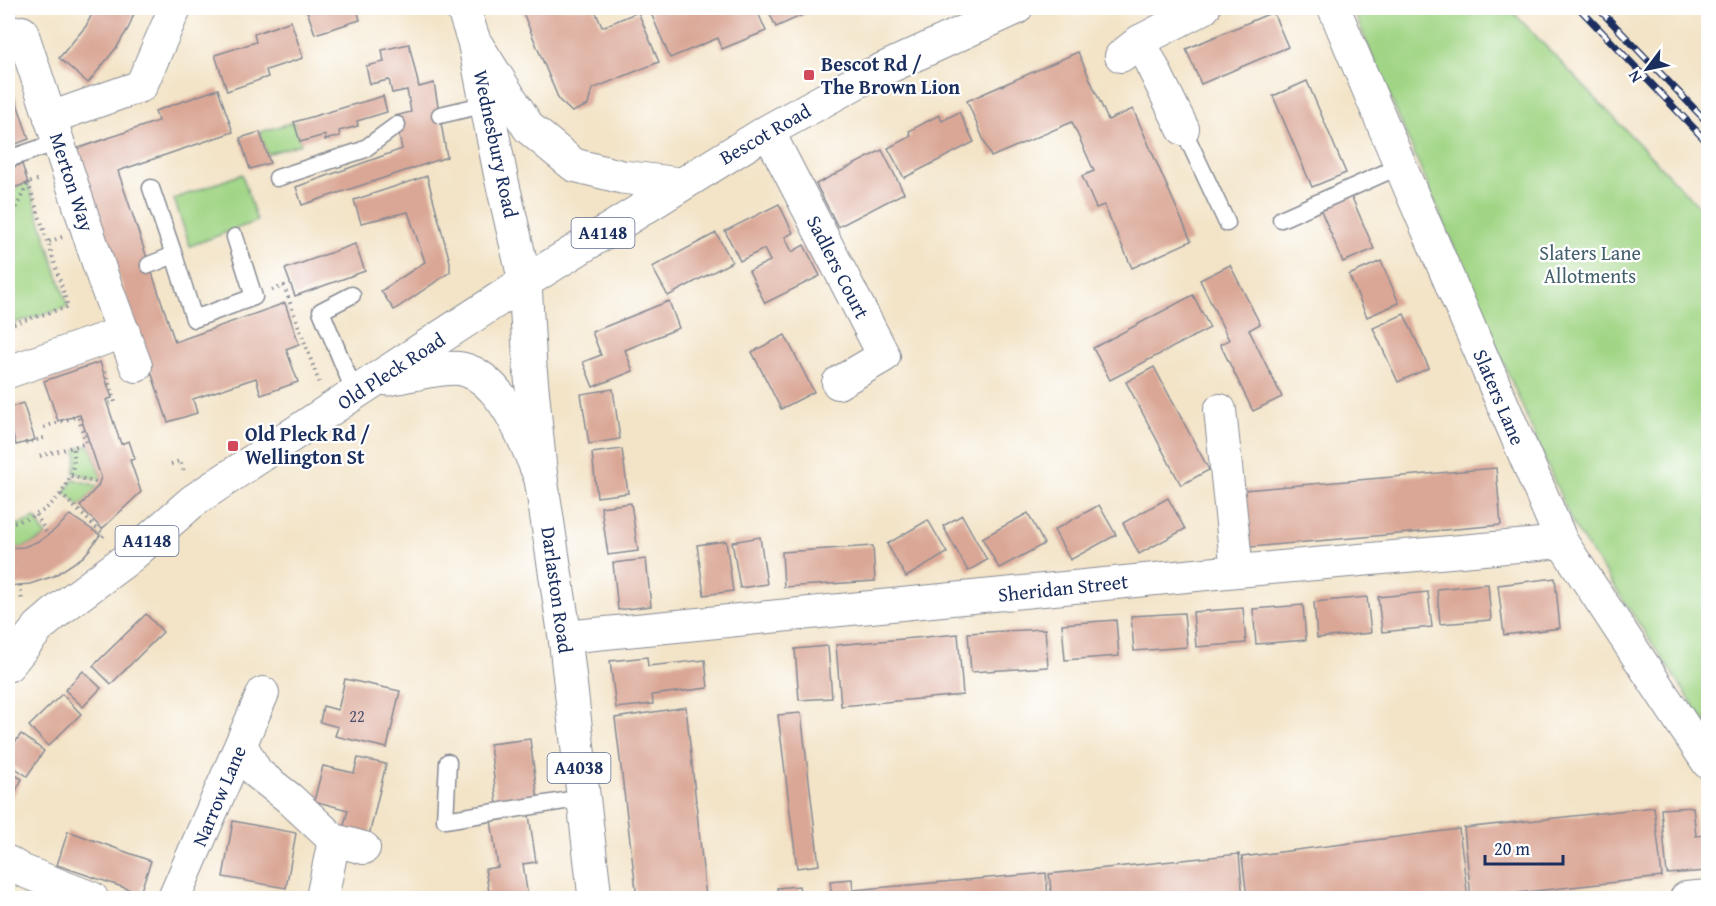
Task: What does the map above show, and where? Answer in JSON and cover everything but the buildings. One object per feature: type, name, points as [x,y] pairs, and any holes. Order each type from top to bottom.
[{"type":"main road","name":"Wednesbury Road","points":[[463,8],[474,41],[525,282]]},
{"type":"main road","name":"Bescot Road","points":[[525,282],[768,131],[862,79],[1016,8]]},
{"type":"main road","points":[[474,41],[529,128],[574,165],[622,177],[680,184]]},
{"type":"main road","name":"Old Pleck Road","points":[[11,653],[60,609],[127,559],[207,490],[525,282]]},
{"type":"main road","name":"Darlaston Road","points":[[525,282],[530,367],[541,478],[565,636],[595,898]]},
{"type":"main road","points":[[363,388],[448,368],[462,369],[477,376],[505,402],[525,439],[541,478]]},
{"type":"street","points":[[59,143],[141,86],[175,8]]},
{"type":"street","points":[[1183,129],[1130,48],[1204,8]]},
{"type":"street","name":"Slaters Lane","points":[[1334,8],[1562,543],[1708,763]]},
{"type":"street","name":"Merton Way","points":[[20,25],[88,231],[111,278],[109,337],[136,366]]},
{"type":"street","name":"Sadlers Court","points":[[768,131],[884,356],[838,383]]},
{"type":"street","points":[[8,372],[109,337]]},
{"type":"street","points":[[1220,410],[1216,493],[1237,571]]},
{"type":"street","name":"Sheridan Street","points":[[565,636],[1237,571],[1562,543]]},
{"type":"street","name":"Narrow Lane","points":[[174,898],[263,693]]},
{"type":"street","points":[[241,745],[257,773],[289,798],[334,840],[364,848]]},
{"type":"street","points":[[323,892],[334,840]]},
{"type":"street","points":[[16,877],[92,898]]},
{"type":"street","points":[[1686,898],[1708,896]]},
{"type":"lane","points":[[440,115],[487,104]]},
{"type":"lane","points":[[277,178],[363,150],[397,125]]},
{"type":"lane","points":[[1183,129],[1227,223]]},
{"type":"lane","points":[[8,159],[59,143]]},
{"type":"lane","points":[[1281,219],[1400,166]]},
{"type":"lane","points":[[151,188],[194,319],[254,297],[235,237]]},
{"type":"lane","points":[[149,265],[174,255]]},
{"type":"lane","points":[[352,295],[321,310],[363,388]]},
{"type":"lane","points":[[448,762],[445,820],[583,798]]},
{"type":"path","points":[[8,224],[28,183],[59,143]]},
{"type":"path","points":[[8,325],[68,307],[28,183]]},
{"type":"path","points":[[48,242],[88,231]]},
{"type":"path","points":[[254,297],[284,286],[314,371]]},
{"type":"path","points":[[108,404],[115,402],[109,337]]},
{"type":"path","points":[[40,456],[86,443],[79,415],[44,427]]},
{"type":"path","points":[[25,442],[44,438]]},
{"type":"path","points":[[8,523],[36,515],[51,505],[61,494],[71,476],[74,460],[73,447]]},
{"type":"path","points":[[71,476],[99,483]]},
{"type":"path","points":[[61,494],[104,535],[99,541]]},
{"type":"path","points":[[36,515],[48,535]]},
{"type":"path","points":[[20,585],[22,606]]},
{"type":"green space","name":"Slaters Lane Allotments","points":[[1352,8],[1509,8],[1708,216],[1708,727],[1573,525]]},
{"type":"green space","points":[[294,122],[301,144],[267,154],[260,132]]},
{"type":"green space","points":[[242,174],[257,221],[190,246],[174,199]]},
{"type":"green space","points":[[28,183],[68,307],[8,325],[8,190]]},
{"type":"green space","points":[[90,445],[100,480],[74,473],[76,449]]},
{"type":"green space","points":[[73,479],[98,486],[80,506],[65,493]]},
{"type":"green space","points":[[35,518],[46,537],[24,547],[8,548],[8,525],[21,524]]},
{"type":"railway","points":[[1579,8],[1708,143]]},
{"type":"railway","points":[[1598,8],[1708,123]]},
{"type":"place","name":"Bescot Rd / The Brown Lion","points":[[809,75]]},
{"type":"place","name":"Old Pleck Rd / Wellington St","points":[[233,446]]}]
